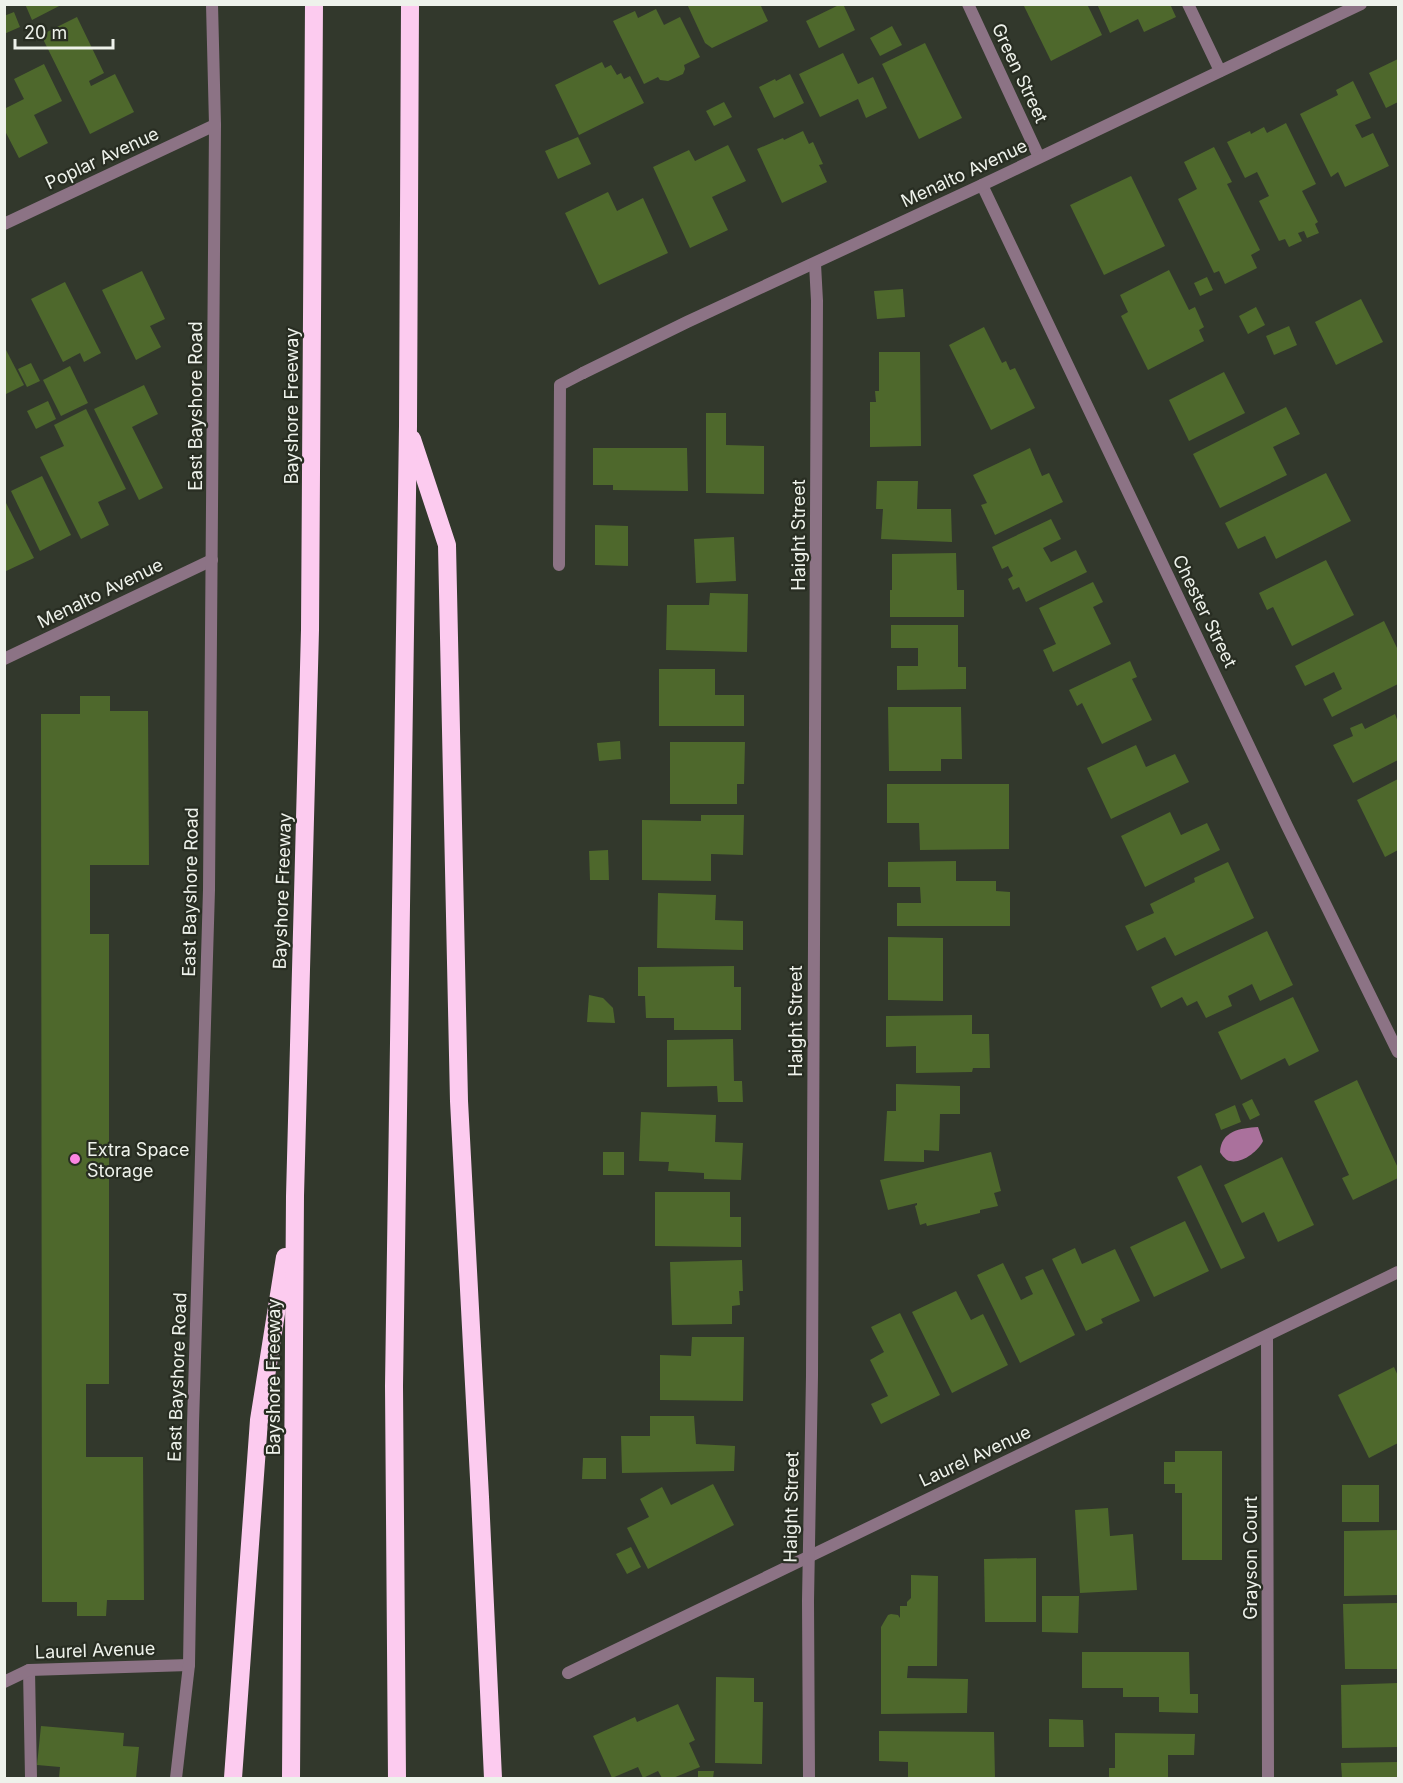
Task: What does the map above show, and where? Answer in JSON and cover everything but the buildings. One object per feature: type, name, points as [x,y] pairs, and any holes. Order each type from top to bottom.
[{"type":"highway","name":"Bayshore Freeway","points":[[291,1779],[295,1196],[310,630],[314,4]]},
{"type":"highway","points":[[397,1779],[394,1386],[408,426],[410,4]]},
{"type":"highway","points":[[408,426],[447,544],[459,1101],[493,1779]]},
{"type":"highway","points":[[233,1779],[259,1420],[295,1196]]},
{"type":"street","name":"East Bayshore Road","points":[[176,1779],[189,1665],[193,1424],[209,890],[215,125],[212,4]]},
{"type":"street","name":"Green Street","points":[[968,4],[1039,157]]},
{"type":"street","points":[[1188,4],[1220,71]]},
{"type":"street","name":"Menalto Avenue","points":[[559,565],[560,386],[687,322],[815,264],[1361,4]]},
{"type":"street","name":"Poplar Avenue","points":[[4,224],[215,125]]},
{"type":"street","name":"Chester Street","points":[[982,185],[1292,836],[1398,1052]]},
{"type":"street","name":"Haight Street","points":[[808,1779],[817,301],[815,264]]},
{"type":"street","name":"Menalto Avenue","points":[[4,659],[212,560]]},
{"type":"street","name":"Laurel Avenue","points":[[568,1673],[1398,1272]]},
{"type":"street","name":"Grayson Court","points":[[1267,1337],[1268,1779]]},
{"type":"street","name":"Laurel Avenue","points":[[4,1682],[28,1670],[189,1665]]},
{"type":"street","points":[[28,1670],[32,1779]]},
{"type":"shaded area","points":[[1258,1127],[1263,1141],[1253,1153],[1242,1160],[1232,1161],[1227,1160],[1220,1152],[1221,1145],[1228,1135],[1245,1128]]},
{"type":"place","name":"Extra Space Storage","points":[[75,1159]]}]
